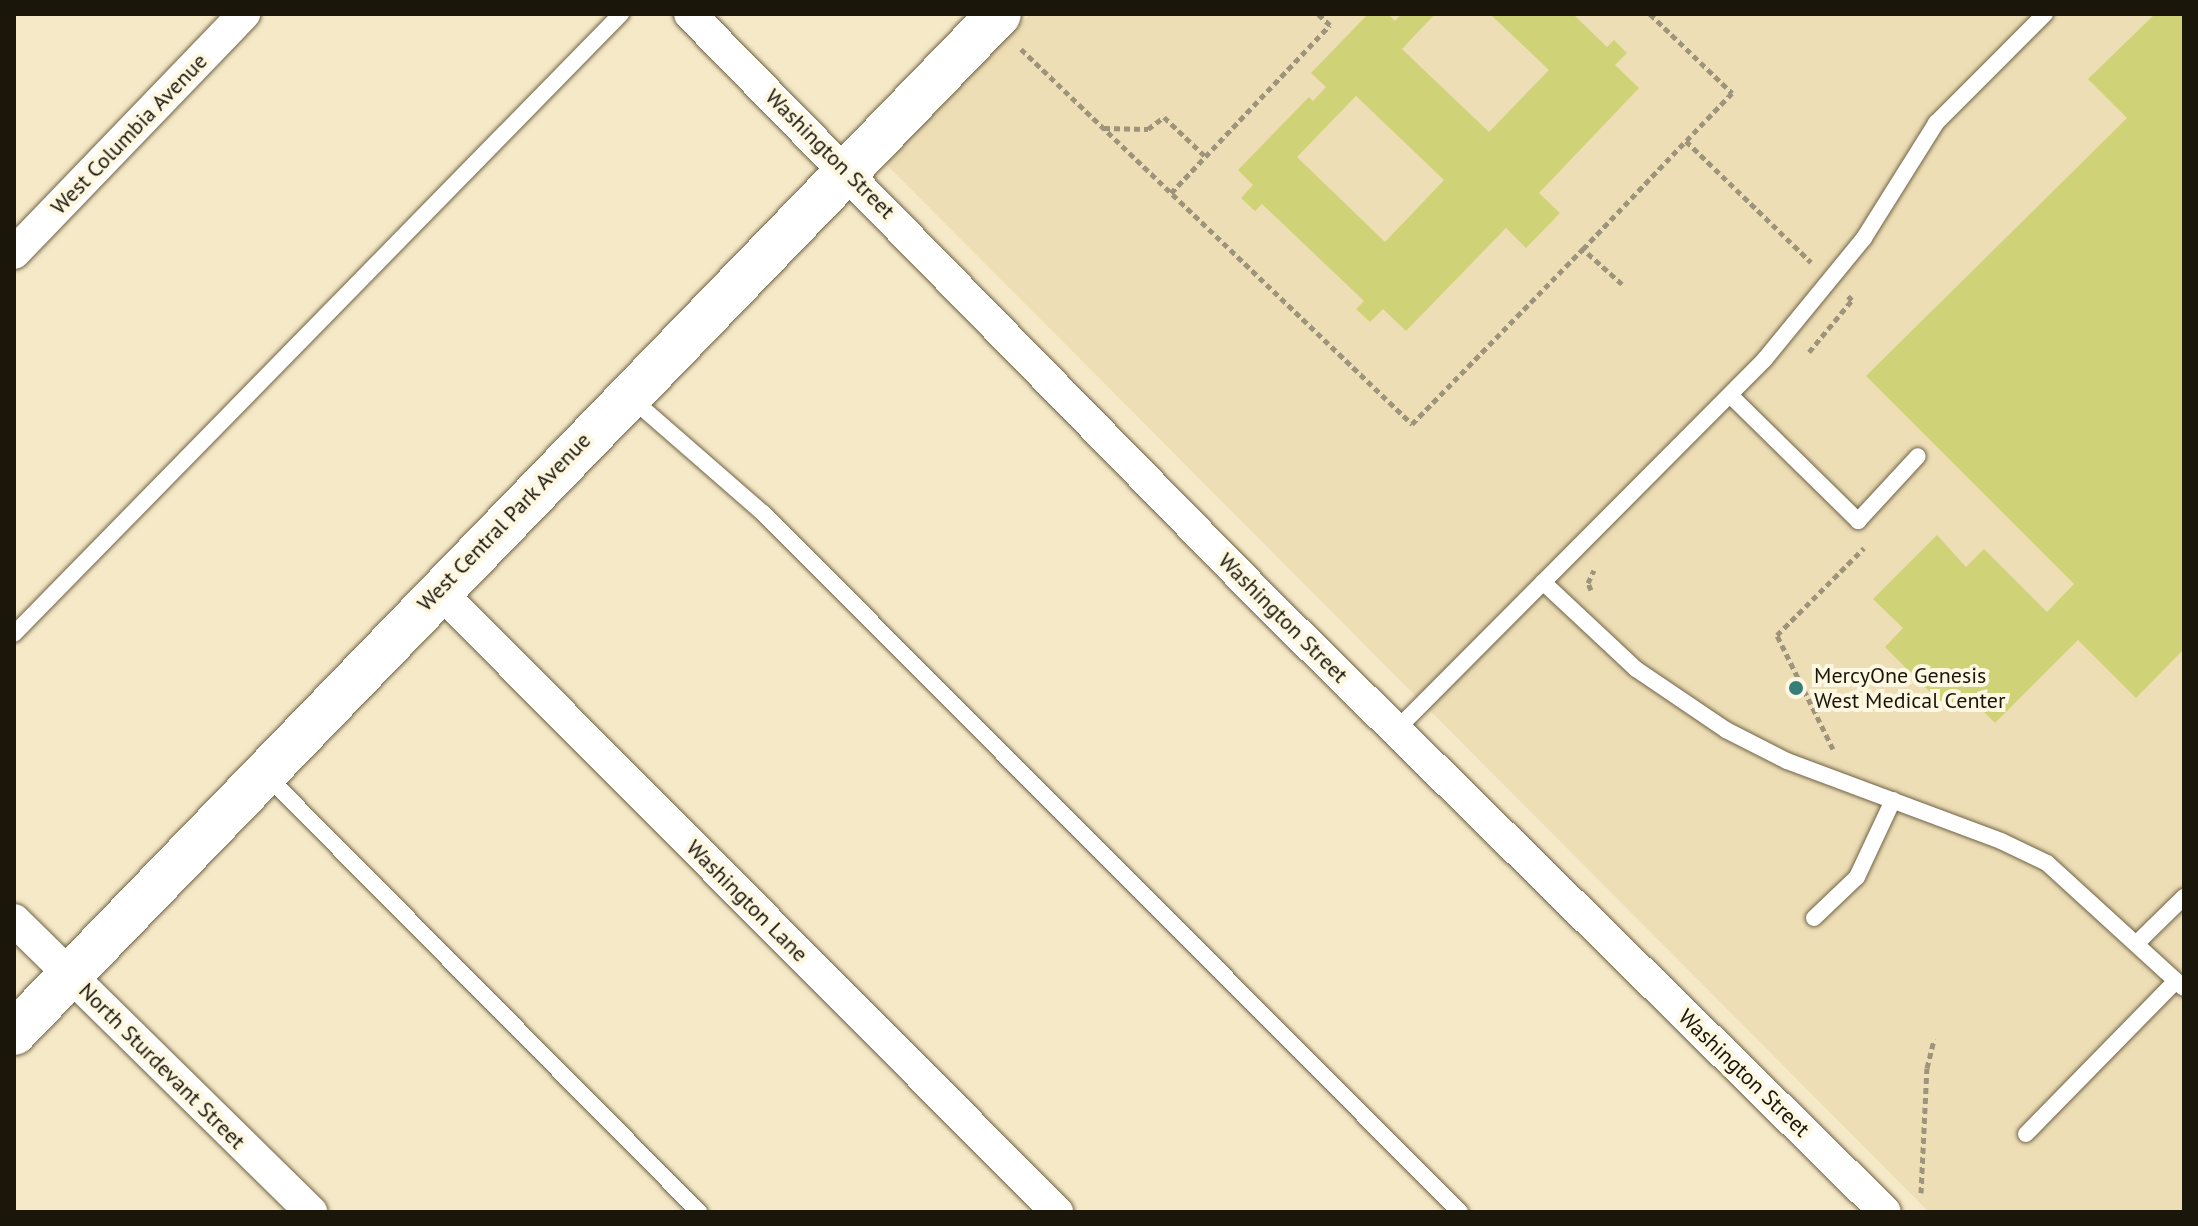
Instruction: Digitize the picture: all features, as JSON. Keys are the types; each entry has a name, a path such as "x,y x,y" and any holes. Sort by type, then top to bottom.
{"main road":[{"name":"West Central Park Avenue","path":"14,1033 627,394 847,170 1010,31"}],"street":[{"name":"West Columbia Avenue","path":"14,253 244,14"},
{"name":"Washington Street","path":"690,14 847,170 1395,731 1885,1212"},
{"name":"Washington Lane","path":"438,590 1057,1212"},
{"name":"North Sturdevant Street","path":"14,920 311,1212"}],"lane":[{"path":"14,634 621,14"},
{"path":"1395,731 1730,395 1832,282 1936,123 2045,14"},
{"path":"627,394 763,513 1460,1212"},
{"path":"1730,395 1858,521 1918,456"},
{"path":"1543,582 1606,644 1676,699 1787,761 1893,800 2047,863 2180,984 2026,1134"},
{"path":"264,773 699,1212"},
{"path":"1814,918 1857,877 1893,800"},
{"path":"2137,943 2184,897"}],"path":[{"path":"1171,193 1330,25 1318,14"},
{"path":"1010,31 1103,128 1412,424 1732,93 1650,14"},
{"path":"1103,128 1148,129 1164,117 1206,157"},
{"path":"1686,141 1852,300 1803,357"},
{"path":"1583,249 1622,284"},
{"path":"1850,785 1777,635 1874,538 1858,521"},
{"path":"1595,598 1588,583 1598,563"},
{"path":"1816,743 1848,756"},
{"path":"1921,1193 1927,1068 1934,1039"}],"shaded area":[{"name":"MercyOne Genesis West Medical Center","path":"1030,14 2184,14 2184,1212 1929,1212 886,164"}],"building":[{"path":"1368,14 1388,14 1395,21 1401,14 1435,14 1402,49 1489,132 1549,70 1490,14 1573,14 1607,47 1614,40 1627,53 1615,65 1639,88 1539,193 1560,213 1526,248 1506,228 1406,331 1383,309 1370,322 1356,309 1364,301 1262,204 1255,211 1241,198 1253,185 1238,170 1309,97 1313,101 1326,87 1311,73","holes":["1356,96 1444,180 1385,242 1297,157"]},
{"path":"2155,14 2184,14 2184,649 2136,698 2078,640 1995,723 1965,693 1949,711 1885,647 1903,628 1873,599 1937,535 1966,567 1984,549 2047,612 2074,584 1866,376 2127,118 2088,79"}],"place":[{"name":"MercyOne Genesis West Medical Center","path":"1796,688"}]}
